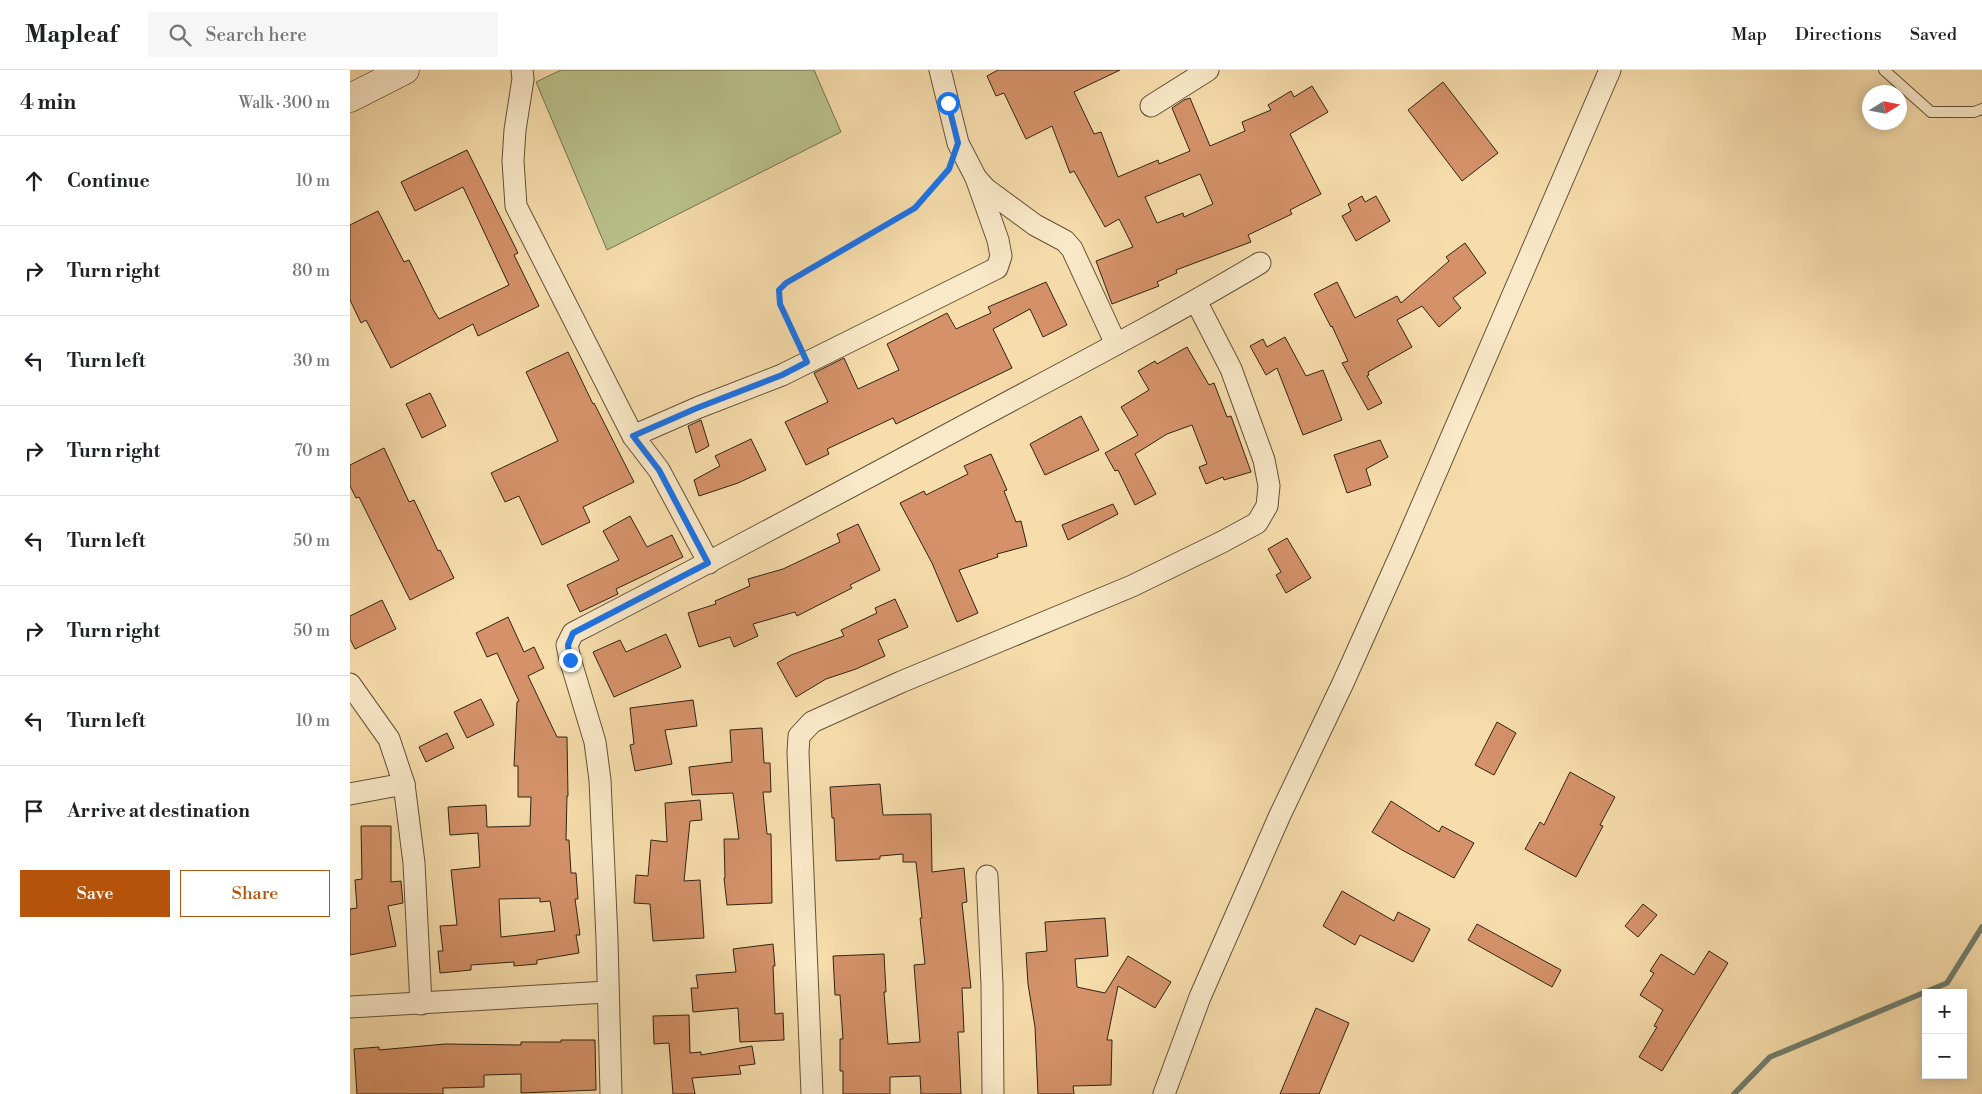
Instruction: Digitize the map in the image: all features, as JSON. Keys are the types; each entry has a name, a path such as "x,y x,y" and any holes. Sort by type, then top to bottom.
{"main road":[{"path":"350,98 405,70"}],"street":[{"path":"522,70 523,79 515,130 513,161 516,206 633,436 659,470 708,563"},
{"path":"633,436 697,408 782,375 873,328 997,268 1002,256 998,240 976,178 958,143 940,70"},
{"path":"1150,106 1208,70"},
{"path":"1164,1094 1200,997 1280,814 1344,683 1610,70"},
{"path":"976,178 986,189 1035,225 1065,241 1072,248 1116,344"},
{"path":"611,1094 600,780 595,742 570,660 568,645 573,633 708,563 1196,301 1260,263"},
{"path":"812,1094 798,752 799,736 812,722 1132,586 1257,523 1267,506 1268,486 1264,460 1231,369 1196,301"},
{"path":"350,684 389,739 404,784 414,863 421,1004"},
{"path":"350,794 404,784"},
{"path":"987,876 992,984 993,1094"},
{"path":"350,1007 607,992"}],"lane":[{"path":"1884,70 1931,112 1974,112 1982,110"}],"path":[{"path":"807,362 780,304 779,290 786,283 915,208 949,169 958,143"}],"green space":[{"path":"561,70 814,70 841,132 607,250 536,82"}],"building":[{"path":"998,70 1120,70 1074,92 1094,134 1101,132 1118,177 1158,160 1159,164 1190,151 1172,108 1184,100 1190,98 1210,146 1245,131 1242,122 1271,110 1268,105 1291,91 1294,97 1312,86 1328,112 1290,134 1321,194 1290,210 1292,214 1248,235 1251,242 1176,270 1177,273 1157,282 1159,286 1112,304 1096,261 1133,247 1119,219 1105,227 1074,171 1070,173 1052,126 1026,139 1004,93 996,96 987,76","holes":["1200,174 1213,204 1184,217 1183,213 1157,223 1145,197"]},
{"path":"1443,82 1498,153 1462,181 1408,110"},
{"path":"467,150 518,253 514,255 539,306 478,336 473,324 391,368 366,320 361,323 350,300 350,225 378,211 404,262 409,260 439,319 509,285 463,187 415,211 401,182"},
{"path":"1362,196 1365,202 1376,196 1390,221 1356,241 1342,216 1351,211 1348,204"},
{"path":"1465,243 1486,273 1453,298 1461,308 1439,327 1422,306 1397,320 1412,347 1368,372 1369,375 1367,376 1382,403 1368,410 1342,363 1348,361 1332,326 1314,294 1337,282 1355,318 1397,296 1401,303 1449,261 1446,257"},
{"path":"1046,282 1067,325 1043,337 1030,309 993,329 1012,368 896,424 893,418 827,449 829,454 806,465 785,422 828,402 814,373 844,358 858,389 899,370 887,344 947,313 956,329 991,313 988,307"},
{"path":"1285,337 1306,376 1323,370 1342,420 1303,435 1277,368 1266,375 1250,346 1263,339 1267,347"},
{"path":"1187,347 1209,385 1214,383 1227,417 1231,416 1251,472 1224,480 1223,477 1206,484 1199,467 1207,464 1192,425 1167,434 1135,454 1156,494 1135,505 1118,470 1115,471 1105,453 1138,435 1121,407 1149,390 1138,371 1155,361 1157,364"},
{"path":"568,352 634,482 583,507 590,522 542,545 519,496 505,502 491,473 558,441 526,372"},
{"path":"430,393 446,426 422,438 406,404"},
{"path":"1081,416 1099,450 1045,475 1030,444"},
{"path":"701,420 709,446 696,453 688,426"},
{"path":"751,439 766,470 738,483 699,496 694,480 720,466 715,456"},
{"path":"1380,440 1388,457 1366,469 1371,485 1347,493 1334,455"},
{"path":"384,448 409,502 414,500 438,551 440,550 454,578 410,600 359,497 356,498 350,486 350,465"},
{"path":"991,454 1007,490 1004,491 1016,522 1021,521 1027,546 997,554 998,557 959,570 978,613 957,622 932,563 900,503 924,491 926,495 968,474 964,466"},
{"path":"1113,504 1118,514 1068,540 1062,525"},
{"path":"630,516 647,547 672,535 683,557 616,589 618,594 580,612 567,585 619,560 603,531"},
{"path":"858,524 880,570 850,585 852,588 797,616 795,612 753,624 758,636 734,647 730,637 699,647 688,613 716,604 715,601 750,586 748,579 783,569 840,542 837,534"},
{"path":"1287,538 1311,578 1286,593 1276,575 1281,572 1268,549"},
{"path":"895,599 908,627 878,640 885,656 856,669 826,679 796,697 777,663 791,655 844,636 841,630 877,613 875,608"},
{"path":"382,600 396,629 355,649 350,639 350,616"},
{"path":"508,617 524,652 534,647 544,668 528,676 557,737 567,737 568,796 566,840 569,840 571,873 576,873 578,899 575,899 580,935 576,935 579,953 537,960 537,964 514,966 514,962 471,965 471,970 440,973 438,951 443,951 440,926 457,925 451,870 480,867 478,833 450,835 448,807 486,805 487,827 530,826 531,797 518,797 518,766 514,766 517,702 519,701 497,653 487,657 476,633","holes":["540,898 540,902 550,901 555,931 501,937 499,899"]},
{"path":"666,634 681,667 614,697 593,652 620,640 626,652"},
{"path":"481,699 494,725 467,738 454,712"},
{"path":"693,700 697,726 665,730 672,764 635,771 630,745 634,744 630,708"},
{"path":"1497,722 1516,733 1494,775 1475,765"},
{"path":"762,728 764,763 770,763 771,792 763,792 767,834 771,834 772,903 727,905 724,878 724,839 739,839 733,793 692,795 689,767 732,762 730,730"},
{"path":"447,733 454,748 426,762 419,747"},
{"path":"1570,772 1615,797 1600,825 1603,826 1576,877 1525,849 1540,822 1544,825"},
{"path":"880,784 883,815 931,814 932,872 964,868 967,902 962,903 971,988 962,988 964,1032 958,1032 961,1094 921,1094 920,1076 890,1077 890,1094 843,1094 843,1071 840,1071 840,1039 843,1039 840,995 835,995 833,956 884,954 886,992 884,992 888,1044 920,1042 914,965 925,964 916,862 903,862 903,854 880,856 880,859 836,861 830,787"},
{"path":"700,800 702,820 690,821 684,881 700,880 704,938 653,941 650,904 634,903 636,875 648,876 651,840 667,842 665,803"},
{"path":"1391,801 1439,832 1442,826 1474,843 1454,878 1372,832"},
{"path":"361,826 391,826 391,882 401,881 403,903 388,906 396,946 350,955 350,909 357,908 355,880 362,879"},
{"path":"1342,891 1394,921 1398,912 1430,929 1413,962 1360,935 1355,945 1323,926"},
{"path":"1643,904 1657,915 1638,937 1625,926"},
{"path":"1105,918 1108,956 1075,959 1077,987 1105,993 1128,956 1171,982 1155,1008 1118,986 1107,1040 1112,1040 1111,1085 1073,1086 1074,1094 1038,1094 1035,1027 1028,984 1026,953 1047,951 1045,922"},
{"path":"1477,924 1561,970 1552,987 1468,940"},
{"path":"773,944 775,1014 783,1013 784,1040 740,1042 738,1008 693,1012 691,988 698,988 696,975 736,972 733,949"},
{"path":"1709,951 1728,963 1662,1071 1639,1057 1657,1027 1654,1026 1663,1010 1640,995 1654,973 1650,971 1661,954 1694,975"},
{"path":"1316,1008 1349,1023 1319,1094 1280,1094"},
{"path":"689,1015 690,1053 701,1052 701,1055 752,1046 755,1064 739,1066 741,1074 692,1078 695,1094 673,1094 669,1043 654,1044 653,1016"},
{"path":"561,1040 595,1040 596,1090 521,1093 521,1074 484,1075 484,1087 443,1088 443,1094 357,1094 354,1049 379,1047 379,1050 445,1044 521,1045 521,1042 561,1042"}],"waterway":[{"path":"1734,1094 1770,1057 1947,983 1982,927"}],"route":[{"path":"570,660 568,645 573,633 708,563 659,470 633,436 697,408 782,375 807,362 780,304 779,290 786,283 915,208 949,169 958,143 948,103"}]}
